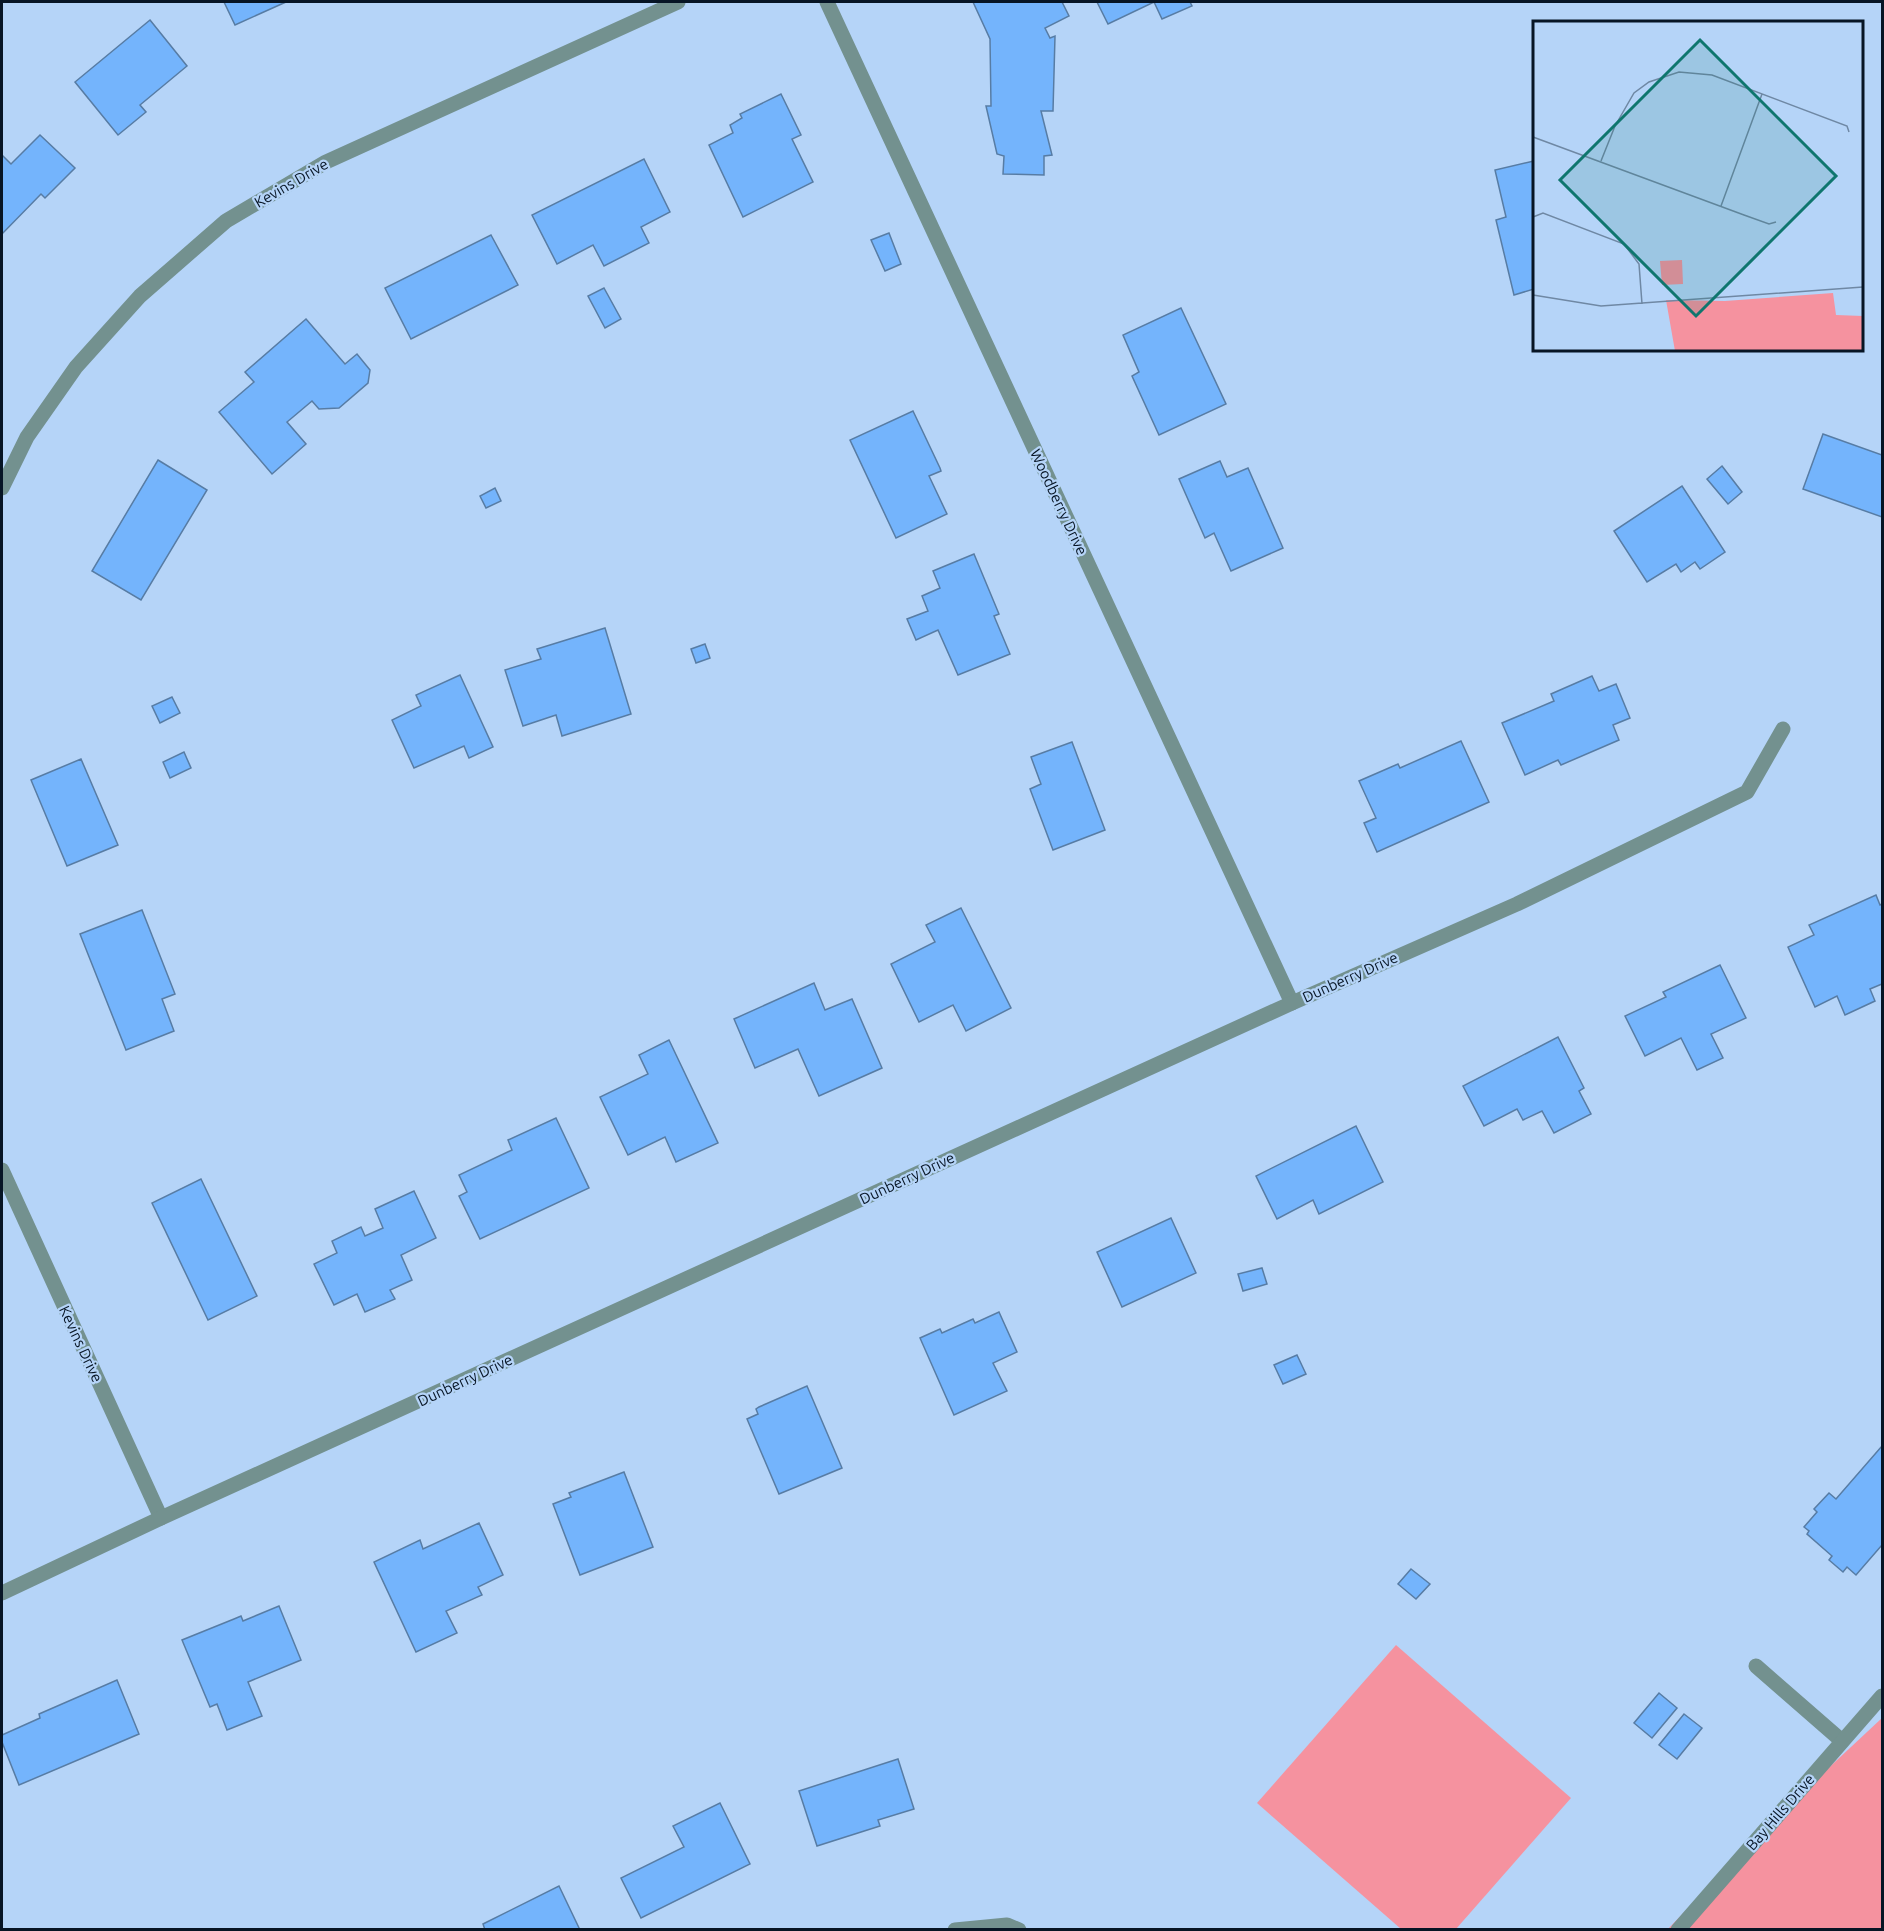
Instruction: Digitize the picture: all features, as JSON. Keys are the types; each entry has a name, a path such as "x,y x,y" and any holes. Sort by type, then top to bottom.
{"street":[{"name":"Kevins Drive","path":"2,488 27,437 76,367 140,296 226,221 326,162 678,2"},
{"name":"Woodberry Drive","path":"826,2 1292,1002"},
{"name":"Dunberry Drive","path":"2,1593 161,1518 1292,1002 1517,904 1747,792 1783,729"},
{"name":"Kevins Drive","path":"2,1170 161,1518"},
{"path":"1756,1665 1842,1741"},
{"name":"Bay Hills Drive","path":"1678,1929 1882,1696"},
{"path":"955,1929 1007,1925 1019,1929"}],"shaded area":[{"path":"1396,1645 1571,1798 1456,1929 1401,1929 1257,1803"},
{"path":"1882,1718 1882,1929 1667,1930 1774,1819"}],"building":[{"path":"224,2 286,2 235,25"},
{"path":"973,2 1062,2 1069,16 1045,28 1050,38 1055,36 1053,111 1041,111 1052,155 1044,156 1044,175 1003,174 1004,156 997,154 986,106 991,106 990,39"},
{"path":"1097,2 1154,2 1108,24"},
{"path":"1154,2 1190,2 1192,6 1162,19"},
{"path":"150,20 187,66 140,105 146,112 118,135 75,82"},
{"path":"781,94 801,135 792,139 813,182 743,217 709,145 733,133 730,125 742,118 740,114"},
{"path":"40,135 75,168 45,198 41,194 2,234 2,155 11,164"},
{"path":"644,159 670,212 641,227 649,243 604,266 593,245 557,264 532,215"},
{"path":"1533,161 1533,289 1514,295 1496,220 1506,217 1495,170"},
{"path":"889,233 901,264 885,271 871,240"},
{"path":"491,235 518,285 411,339 385,288"},
{"path":"604,288 621,319 605,328 588,296"},
{"path":"1181,308 1226,404 1159,435 1132,376 1139,372 1123,335"},
{"path":"306,319 345,364 357,354 370,370 368,383 339,408 319,409 312,401 287,422 306,444 272,474 219,412 254,382 245,372"},
{"path":"913,411 941,471 929,476 947,514 896,538 850,440"},
{"path":"1823,434 1882,455 1882,517 1803,489"},
{"path":"158,460 207,490 141,600 92,571"},
{"path":"1220,461 1227,477 1248,468 1283,548 1231,571 1214,533 1205,538 1179,479"},
{"path":"1722,466 1742,492 1728,504 1707,479"},
{"path":"1682,486 1725,552 1700,569 1695,562 1681,572 1676,564 1647,582 1614,531"},
{"path":"495,488 501,501 486,508 480,496"},
{"path":"974,554 999,614 994,616 1010,654 958,675 938,630 916,640 907,619 928,611 922,596 940,588 933,571"},
{"path":"605,628 631,714 562,736 556,715 523,726 505,670 541,659 537,649"},
{"path":"705,644 710,658 696,663 691,649"},
{"path":"460,675 493,747 469,758 464,746 414,768 392,720 421,706 416,695"},
{"path":"1592,676 1599,691 1616,684 1630,718 1613,725 1619,740 1561,765 1558,760 1525,775 1502,723 1554,701 1551,694"},
{"path":"172,697 180,713 160,723 152,706"},
{"path":"1461,741 1489,802 1377,852 1364,823 1376,818 1359,781 1398,764 1400,768"},
{"path":"1072,742 1105,830 1053,850 1030,789 1041,784 1031,757"},
{"path":"184,752 191,768 170,778 163,762"},
{"path":"81,759 118,845 67,866 31,780"},
{"path":"1876,895 1880,905 1882,904 1882,984 1870,989 1875,1001 1845,1015 1837,996 1815,1007 1788,947 1814,935 1809,925"},
{"path":"961,908 1011,1008 966,1031 953,1005 919,1022 891,964 935,942 926,925"},
{"path":"142,910 175,994 162,999 174,1031 126,1050 80,934"},
{"path":"1720,965 1746,1018 1711,1034 1723,1058 1697,1070 1681,1038 1645,1056 1625,1016 1666,997 1663,992"},
{"path":"814,983 825,1010 852,999 882,1068 819,1096 798,1049 755,1068 734,1019"},
{"path":"1558,1037 1584,1088 1579,1091 1591,1114 1554,1133 1542,1111 1523,1120 1517,1109 1484,1126 1463,1086"},
{"path":"669,1040 718,1143 676,1162 665,1137 628,1155 600,1097 648,1074 639,1055"},
{"path":"556,1118 589,1188 480,1239 459,1196 467,1192 459,1175 512,1150 508,1140"},
{"path":"1356,1126 1383,1182 1319,1214 1313,1200 1277,1219 1256,1176"},
{"path":"201,1179 257,1296 208,1320 152,1203"},
{"path":"414,1191 436,1238 401,1255 412,1280 390,1290 395,1299 365,1312 357,1294 334,1305 314,1264 337,1253 332,1241 361,1227 365,1236 383,1228 375,1209"},
{"path":"1171,1218 1196,1273 1122,1307 1097,1252"},
{"path":"1262,1268 1267,1284 1243,1291 1238,1274"},
{"path":"999,1312 1017,1352 993,1363 1007,1391 954,1415 920,1338 940,1329 942,1333 973,1319 975,1323"},
{"path":"1297,1355 1306,1374 1283,1384 1274,1365"},
{"path":"807,1386 842,1468 779,1494 747,1419 758,1414 756,1409 759,1407"},
{"path":"1882,1446 1882,1545 1856,1575 1847,1567 1843,1572 1829,1560 1832,1556 1807,1534 1809,1531 1804,1527 1817,1512 1814,1509 1829,1493 1836,1499"},
{"path":"624,1472 653,1547 580,1575 553,1504 571,1497 569,1493"},
{"path":"479,1523 503,1575 478,1587 482,1595 446,1611 457,1633 416,1652 374,1562 420,1540 423,1549"},
{"path":"1411,1569 1430,1584 1416,1599 1398,1584"},
{"path":"279,1606 301,1660 248,1682 262,1716 227,1730 217,1704 210,1707 182,1640 241,1616 243,1621"},
{"path":"117,1680 139,1734 19,1785 2,1742 2,1735 40,1718 39,1714"},
{"path":"1659,1693 1677,1708 1652,1738 1634,1723"},
{"path":"1684,1714 1702,1728 1677,1759 1659,1745"},
{"path":"898,1759 914,1809 878,1820 880,1826 817,1846 799,1791"},
{"path":"720,1803 750,1864 641,1918 621,1878 684,1847 673,1826"},
{"path":"559,1886 580,1930 485,1930 483,1924"}]}
